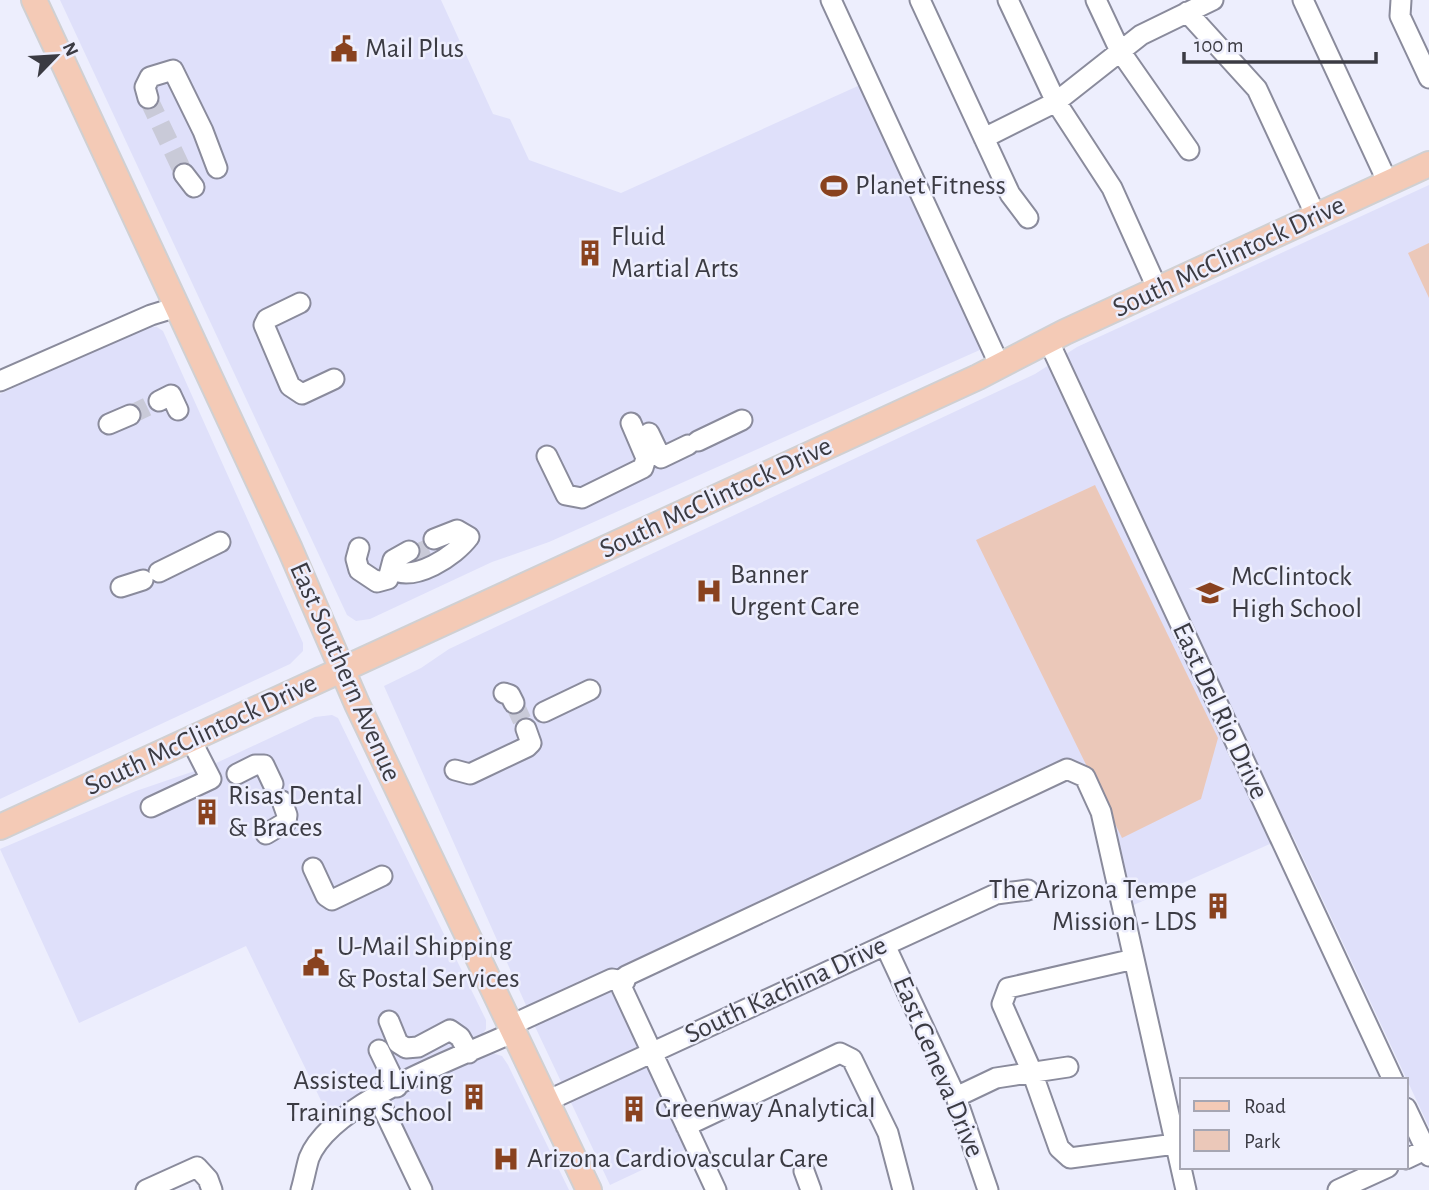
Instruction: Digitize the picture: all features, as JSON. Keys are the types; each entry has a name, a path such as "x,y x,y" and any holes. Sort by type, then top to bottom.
{"main road":[{"name":"East Southern Avenue","path":"34,0 343,670 589,1190"},
{"name":"South McClintock Drive","path":"0,827 1000,366 1429,164"}],"street":[{"path":"831,0 1000,366"},
{"path":"920,0 1014,201 1028,218"},
{"path":"1008,0 1056,102 1112,188 1158,290"},
{"path":"1096,0 1120,51 1189,150"},
{"path":"984,138 1056,102 1141,36 1213,0"},
{"path":"1303,0 1388,183"},
{"path":"1401,0 1400,16 1429,78"},
{"path":"1187,12 1257,89 1316,216"},
{"path":"148,98 147,82 169,71"},
{"path":"169,71 203,131 218,171 209,164 169,71"},
{"path":"300,303 267,319 264,325 290,386 302,394 334,379"},
{"path":"0,382 151,315 177,307"},
{"name":"East Del Rio Drive","path":"1049,342 1392,1078"},
{"path":"159,401 171,395 177,410"},
{"path":"109,424 130,415"},
{"path":"542,458 566,495 582,499 643,468 646,458 637,421 661,458 742,420"},
{"path":"359,548 357,564 367,578 383,582 395,558 427,551 457,530 469,537 454,553 414,573 401,574 391,569"},
{"path":"121,587 151,576 220,542"},
{"path":"544,712 590,690"},
{"path":"454,770 470,774 530,746 526,729"},
{"path":"151,807 211,779 191,740"},
{"path":"237,774 255,765 264,765 278,793 288,815 286,822 266,834"},
{"path":"716,1190 622,988 626,976 1068,769 1085,777 1101,812 1180,1165"},
{"path":"313,868 326,896 331,900 382,876"},
{"name":"South Kachina Drive","path":"547,1101 996,894 1028,890"},
{"name":"East Geneva Drive","path":"885,945 956,1097 988,1190"},
{"path":"1134,959 1008,988 1002,1004 1032,1072 1059,1148 1070,1158 1175,1144"},
{"path":"301,1190 310,1157 334,1126 358,1105 469,1053 512,1028 612,979 625,981"},
{"path":"389,1021 398,1043 406,1048 418,1047 450,1030 460,1037 469,1053"},
{"path":"379,1050 397,1087"},
{"path":"686,1126 840,1053 852,1059 888,1133 902,1190"},
{"path":"956,1097 996,1078 1068,1067"},
{"path":"377,1096 422,1190"},
{"path":"1408,1112 1428,1151 1408,1158"},
{"path":"146,1190 197,1167 208,1179 212,1190"},
{"path":"1181,1169 1186,1190"},
{"path":"1348,1188 1384,1169"}],"shaded area":[{"path":"60,0 441,0 493,114 510,119 529,160 621,193 869,81 991,345 549,542 492,562 370,619 356,621 347,615"},
{"path":"1429,185 1429,1127 1292,834 1127,908 1105,811 1061,765 529,1012 384,686 421,668 449,649 1035,374 1077,347"},
{"path":"148,326 163,331 303,643 303,651 290,664 0,799 0,394"},
{"path":"332,715 338,718 486,1020 486,1029 482,1035 368,1088 329,1117 246,946 79,1023 0,849 136,791 212,765 315,717"},
{"path":"612,979 695,1145 610,1185 530,1016"},
{"path":"489,1052 502,1056 508,1065 569,1190 428,1190 386,1101"}],"green space":[{"path":"1429,243 1429,298 1408,253"},
{"path":"1095,485 1218,738 1201,799 1122,838 976,540"}],"tunnel":[{"path":"148,98 184,174"},
{"path":"130,415 159,401"},
{"path":"411,556 437,545"},
{"path":"514,703 526,729"}],"place":[{"name":"Mail Plus","path":"344,49"},
{"name":"Planet Fitness","path":"834,186"},
{"name":"Fluid Martial Arts","path":"590,253"},
{"name":"Banner Urgent Care","path":"709,591"},
{"name":"McClintock High School","path":"1210,593"},
{"name":"Risas Dental & Braces","path":"207,812"},
{"name":"The Arizona Tempe Mission - LDS","path":"1218,906"},
{"name":"U-Mail Shipping & Postal Services","path":"316,963"},
{"name":"Assisted Living Training School","path":"474,1097"},
{"name":"Greenway Analytical","path":"634,1109"},
{"name":"Arizona Cardiovascular Care","path":"506,1159"}]}
